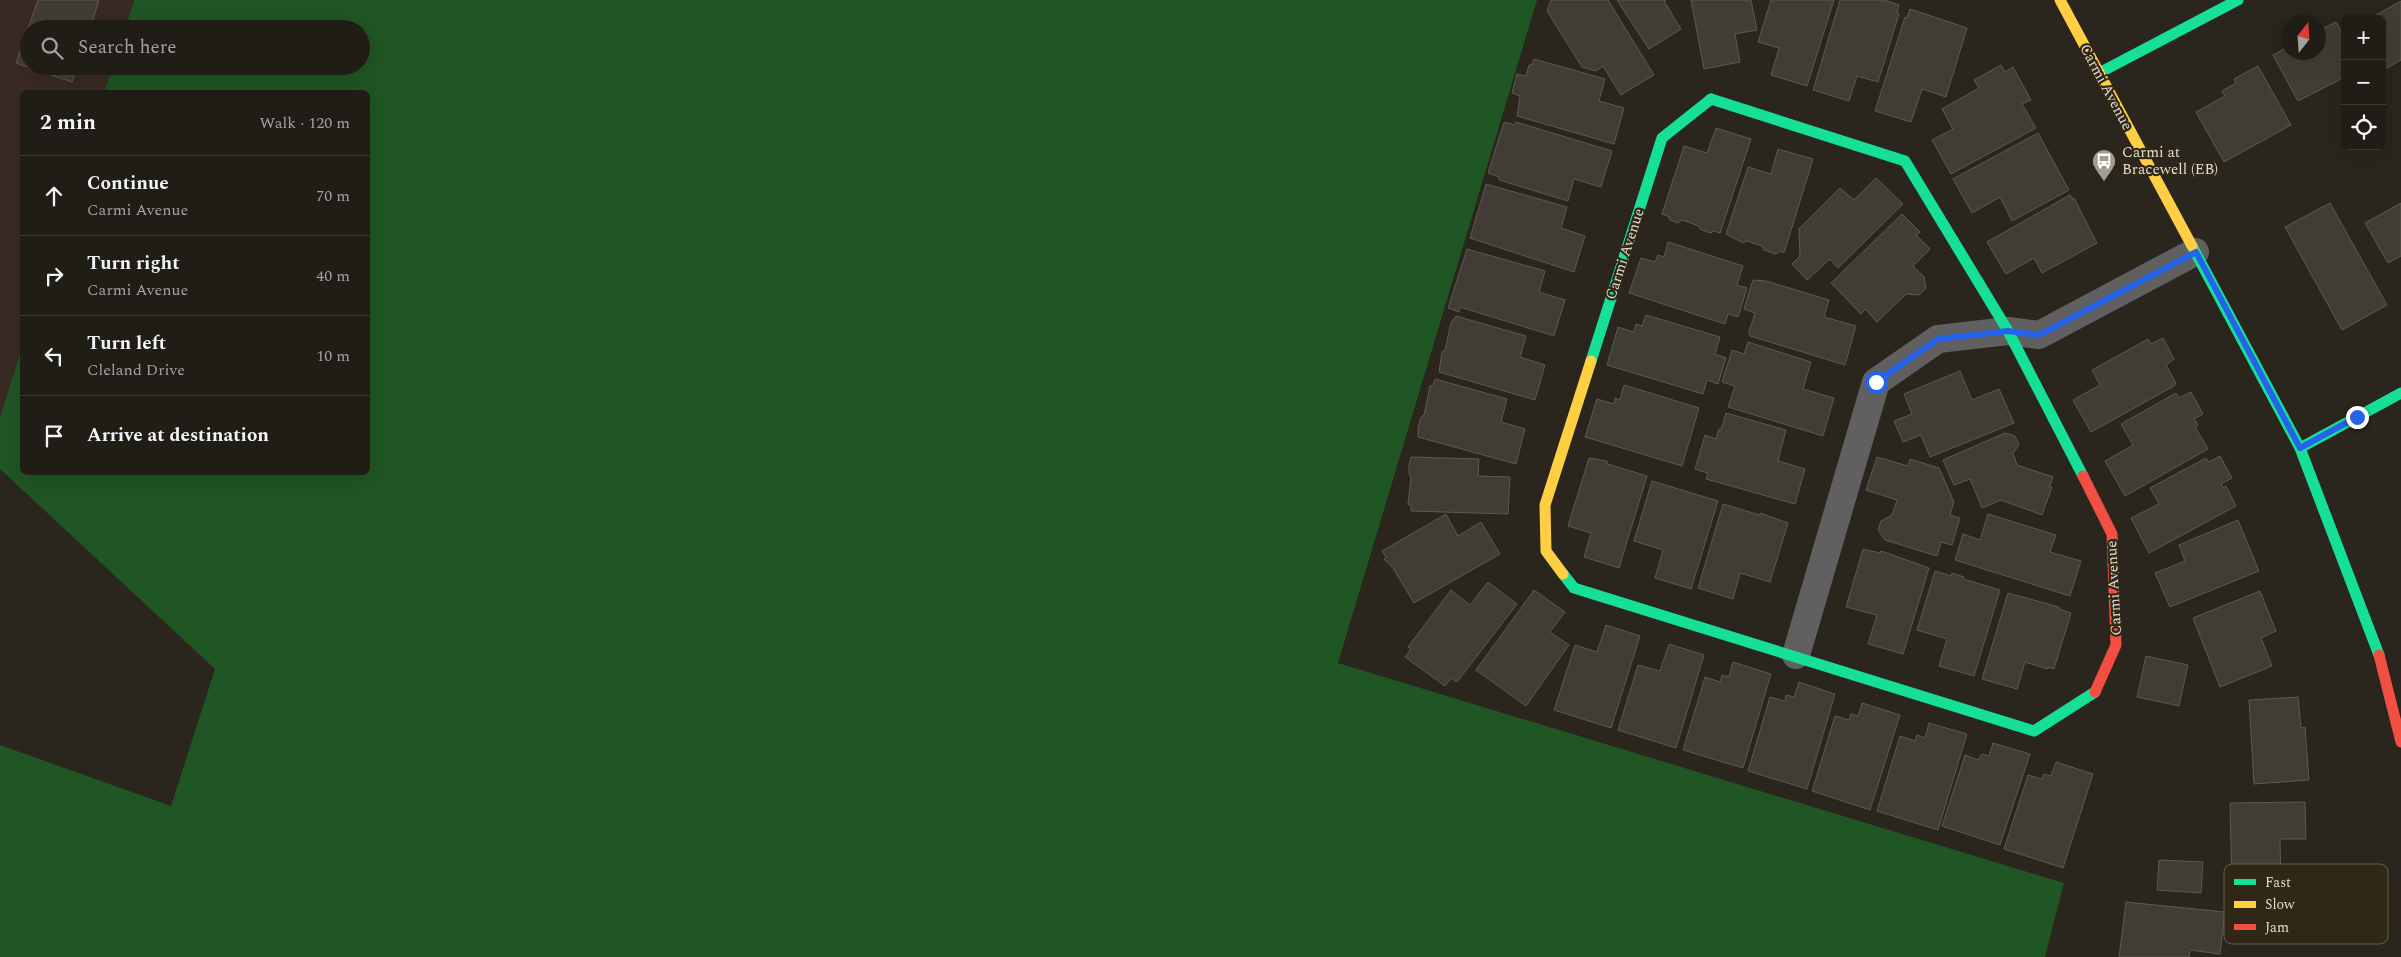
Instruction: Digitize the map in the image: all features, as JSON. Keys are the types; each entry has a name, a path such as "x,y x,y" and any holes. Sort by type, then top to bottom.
{"street":[{"name":"Carmi Avenue","path":"2060,0 2300,448 2374,639 2401,742"},
{"path":"2099,73 2238,0"},
{"name":"Carmi Avenue","path":"1711,98 1905,161 2008,331 2112,534 2116,645 2094,695 2034,731 1796,655 1574,588 1546,551 1545,505 1662,138 1711,98"},
{"path":"1796,655 1876,382 1938,339 2008,331 2039,335 2196,252"},
{"path":"2300,448 2401,393"}],"shaded area":[{"path":"0,0 134,0 128,20 20,20 20,75 110,75 105,90 20,90 20,353 0,417"}],"green space":[{"path":"134,0 1537,0 1338,663 2064,883 2045,957 0,957 0,745 171,806 215,669 0,469 0,417 20,353 20,475 370,475 370,90 105,90 110,75 370,75 370,20 128,20"}],"building":[{"path":"38,0 99,0 93,20 31,20"},
{"path":"1551,0 1608,0 1654,75 1621,95 1603,66 1596,71 1582,67 1547,11"},
{"path":"1617,0 1666,0 1664,1 1681,29 1649,49"},
{"path":"1691,0 1751,0 1757,30 1735,34 1740,62 1704,69"},
{"path":"1771,0 1834,0 1807,86 1771,75 1779,48 1758,42"},
{"path":"1840,0 1884,0 1899,5 1897,13 1899,14 1878,82 1857,76 1849,101 1813,90"},
{"path":"2401,1 2401,60 2386,69 2386,15 2376,15"},
{"path":"1910,9 1967,28 1946,97 1922,89 1911,122 1875,111 1905,17 1907,18"},
{"path":"2336,22 2341,31 2341,79 2298,101 2273,55 2281,51 2281,60 2326,60 2326,27"},
{"path":"20,52 20,64 16,63"},
{"path":"1534,59 1605,79 1599,101 1624,108 1614,144 1517,116 1520,96 1512,93 1517,74 1526,76 1529,65 1532,65"},
{"path":"2001,65 2005,72 2013,67 2031,100 2022,104 2036,128 1951,174 1932,140 1953,129 1942,109 1979,88 1974,80"},
{"path":"2258,66 2291,125 2224,162 2196,112 2225,96 2222,91 2236,83 2234,79"},
{"path":"51,75 74,75 72,82"},
{"path":"1504,122 1515,125 1516,122 1612,151 1601,187 1574,179 1568,201 1499,180 1499,177 1488,173"},
{"path":"1716,128 1751,139 1720,233 1714,231 1710,233 1700,229 1699,226 1682,220 1678,223 1670,220 1668,216 1662,214 1684,146 1707,153"},
{"path":"2038,133 2069,190 2012,221 2000,197 1972,213 1953,179"},
{"path":"1778,149 1813,159 1784,253 1780,251 1776,254 1764,250 1762,246 1747,241 1743,243 1726,234 1748,167 1771,174"},
{"path":"1876,178 1903,204 1838,268 1830,259 1807,280 1792,264 1800,256 1799,229 1840,188 1854,200"},
{"path":"1486,184 1567,207 1561,228 1585,236 1574,272 1470,238"},
{"path":"2070,195 2072,199 2074,198 2097,243 2042,273 2034,258 2006,274 1987,242"},
{"path":"2330,203 2387,305 2342,330 2285,227"},
{"path":"2401,203 2401,256 2388,263 2365,223"},
{"path":"1902,214 1920,232 1916,235 1930,249 1913,266 1924,277 1926,288 1919,295 1906,294 1877,322 1865,309 1861,314 1831,283"},
{"path":"1668,242 1743,266 1737,285 1747,288 1738,317 1728,314 1725,324 1629,293 1641,258 1655,262 1658,255 1664,257"},
{"path":"1467,249 1545,271 1539,292 1565,300 1554,336 1460,307 1459,312 1448,308"},
{"path":"1753,280 1766,281 1829,300 1824,317 1856,326 1845,365 1750,336 1749,332 1755,313 1744,309"},
{"path":"1646,315 1720,337 1715,354 1726,358 1718,384 1707,380 1703,394 1607,365 1618,327 1634,332 1636,324 1642,326"},
{"path":"1456,316 1526,336 1520,357 1545,365 1535,400 1439,372 1442,352 1445,350 1451,323"},
{"path":"2163,338 2174,359 2166,365 2176,383 2174,386 2091,432 2073,400 2100,385 2092,370 2148,339 2151,344"},
{"path":"1748,342 1811,362 1803,389 1834,398 1823,436 1728,407 1735,386 1722,382 1732,350 1744,354"},
{"path":"1960,371 1972,400 1999,389 2014,423 1930,457 1921,435 1903,442 1894,421 1912,414 1904,394"},
{"path":"1435,379 1507,399 1501,422 1525,429 1516,464 1418,437 1418,427 1421,417 1424,415 1430,386 1433,385"},
{"path":"1624,385 1699,408 1682,466 1585,437 1597,399 1614,404 1615,398 1620,400"},
{"path":"2191,392 2203,414 2194,419 2198,425 2195,427 2208,449 2125,496 2105,461 2133,445 2121,424 2176,393 2179,398"},
{"path":"1726,413 1786,430 1778,461 1805,469 1795,504 1706,479 1708,473 1695,469 1705,435 1716,439"},
{"path":"2005,433 2015,436 2019,445 2013,453 2017,465 2053,477 2049,487 2052,487 2042,515 2001,500 1982,508 1970,479 1954,485 1943,460"},
{"path":"2220,456 2232,478 2221,484 2223,488 2226,486 2236,506 2149,553 2131,518 2159,504 2150,488 2206,458 2209,462"},
{"path":"1411,457 1479,459 1478,476 1510,477 1508,514 1411,511 1411,506 1408,504"},
{"path":"1877,457 1908,466 1910,459 1939,468 1954,502 1950,515 1960,518 1952,545 1941,542 1937,556 1885,540 1878,530 1881,521 1892,515 1897,500 1866,490"},
{"path":"1589,458 1607,461 1608,464 1647,476 1619,568 1584,557 1591,533 1568,526"},
{"path":"1652,481 1718,501 1691,589 1655,578 1663,550 1634,541"},
{"path":"1723,504 1760,515 1760,513 1788,523 1770,582 1740,573 1733,599 1698,588"},
{"path":"1446,514 1458,536 1481,522 1500,554 1414,603 1393,568 1384,559 1386,557 1382,551"},
{"path":"1988,514 2056,535 2050,552 2081,561 2070,596 1955,560 1963,534 1980,540"},
{"path":"2238,520 2259,571 2170,607 2155,573 2185,561 2179,545"},
{"path":"1863,549 1880,553 1881,551 1929,568 1903,654 1868,644 1877,615 1846,607"},
{"path":"1935,571 1951,576 1952,573 1964,577 1963,579 2000,590 1974,676 1939,666 1947,639 1917,630"},
{"path":"1488,582 1517,604 1457,682 1451,678 1445,686 1405,657 1411,649 1408,647 1451,590 1470,605"},
{"path":"1534,590 1565,612 1550,632 1569,645 1526,706 1476,670"},
{"path":"2260,591 2276,631 2261,638 2272,666 2220,687 2193,618"},
{"path":"2008,593 2059,607 2059,609 2071,613 2054,669 2025,662 2017,689 1982,679"},
{"path":"1606,625 1640,636 1611,728 1554,710 1575,645 1597,652"},
{"path":"1669,644 1704,655 1676,748 1618,730 1638,665 1660,671"},
{"path":"2146,656 2188,665 2179,706 2137,697"},
{"path":"1733,662 1771,674 1743,768 1683,750 1705,677 1720,682 1722,675 1729,677"},
{"path":"1799,682 1835,694 1807,789 1748,771 1770,697 1785,701 1786,695 1794,697"},
{"path":"2298,697 2301,728 2305,727 2309,780 2254,784 2249,700"},
{"path":"1862,703 1900,715 1870,810 1812,791 1835,716 1849,720 1851,714 1858,716"},
{"path":"1929,723 1967,734 1938,830 1877,811 1900,736 1915,741 1917,735 1925,738"},
{"path":"1993,743 2030,754 2000,845 1942,826 1965,755 1978,760 1982,754 1989,756"},
{"path":"2056,762 2093,774 2063,868 2004,849 2028,775 2042,779 2044,774 2051,776"},
{"path":"2305,802 2306,839 2280,839 2281,864 2232,864 2230,803"},
{"path":"2159,860 2203,862 2201,893 2157,890"},
{"path":"2126,902 2224,912 2220,954 2190,950 2189,957 2119,957"}],"traffic: fast":[{"path":"2099,73 2238,0"},
{"path":"1711,99 1905,161 2008,331 2083,476"},
{"path":"1591,361 1662,138 1711,99"},
{"path":"2192,246 2300,448 2379,655"},
{"path":"2300,448 2401,393"},
{"path":"1563,574 1574,588 2034,731 2095,692"}],"traffic: slow":[{"path":"2060,0 2192,246"},
{"path":"1563,574 1546,551 1545,505 1591,361"}],"traffic: jam":[{"path":"2083,476 2112,534 2116,645 2095,692"},
{"path":"2379,655 2401,742"}],"place":[{"name":"Carmi at Bracewell (EB)","path":"2104,182"}],"route":[{"path":"1876,382 1938,339 2008,331 2039,335 2196,252 2300,448 2357,417"}]}
